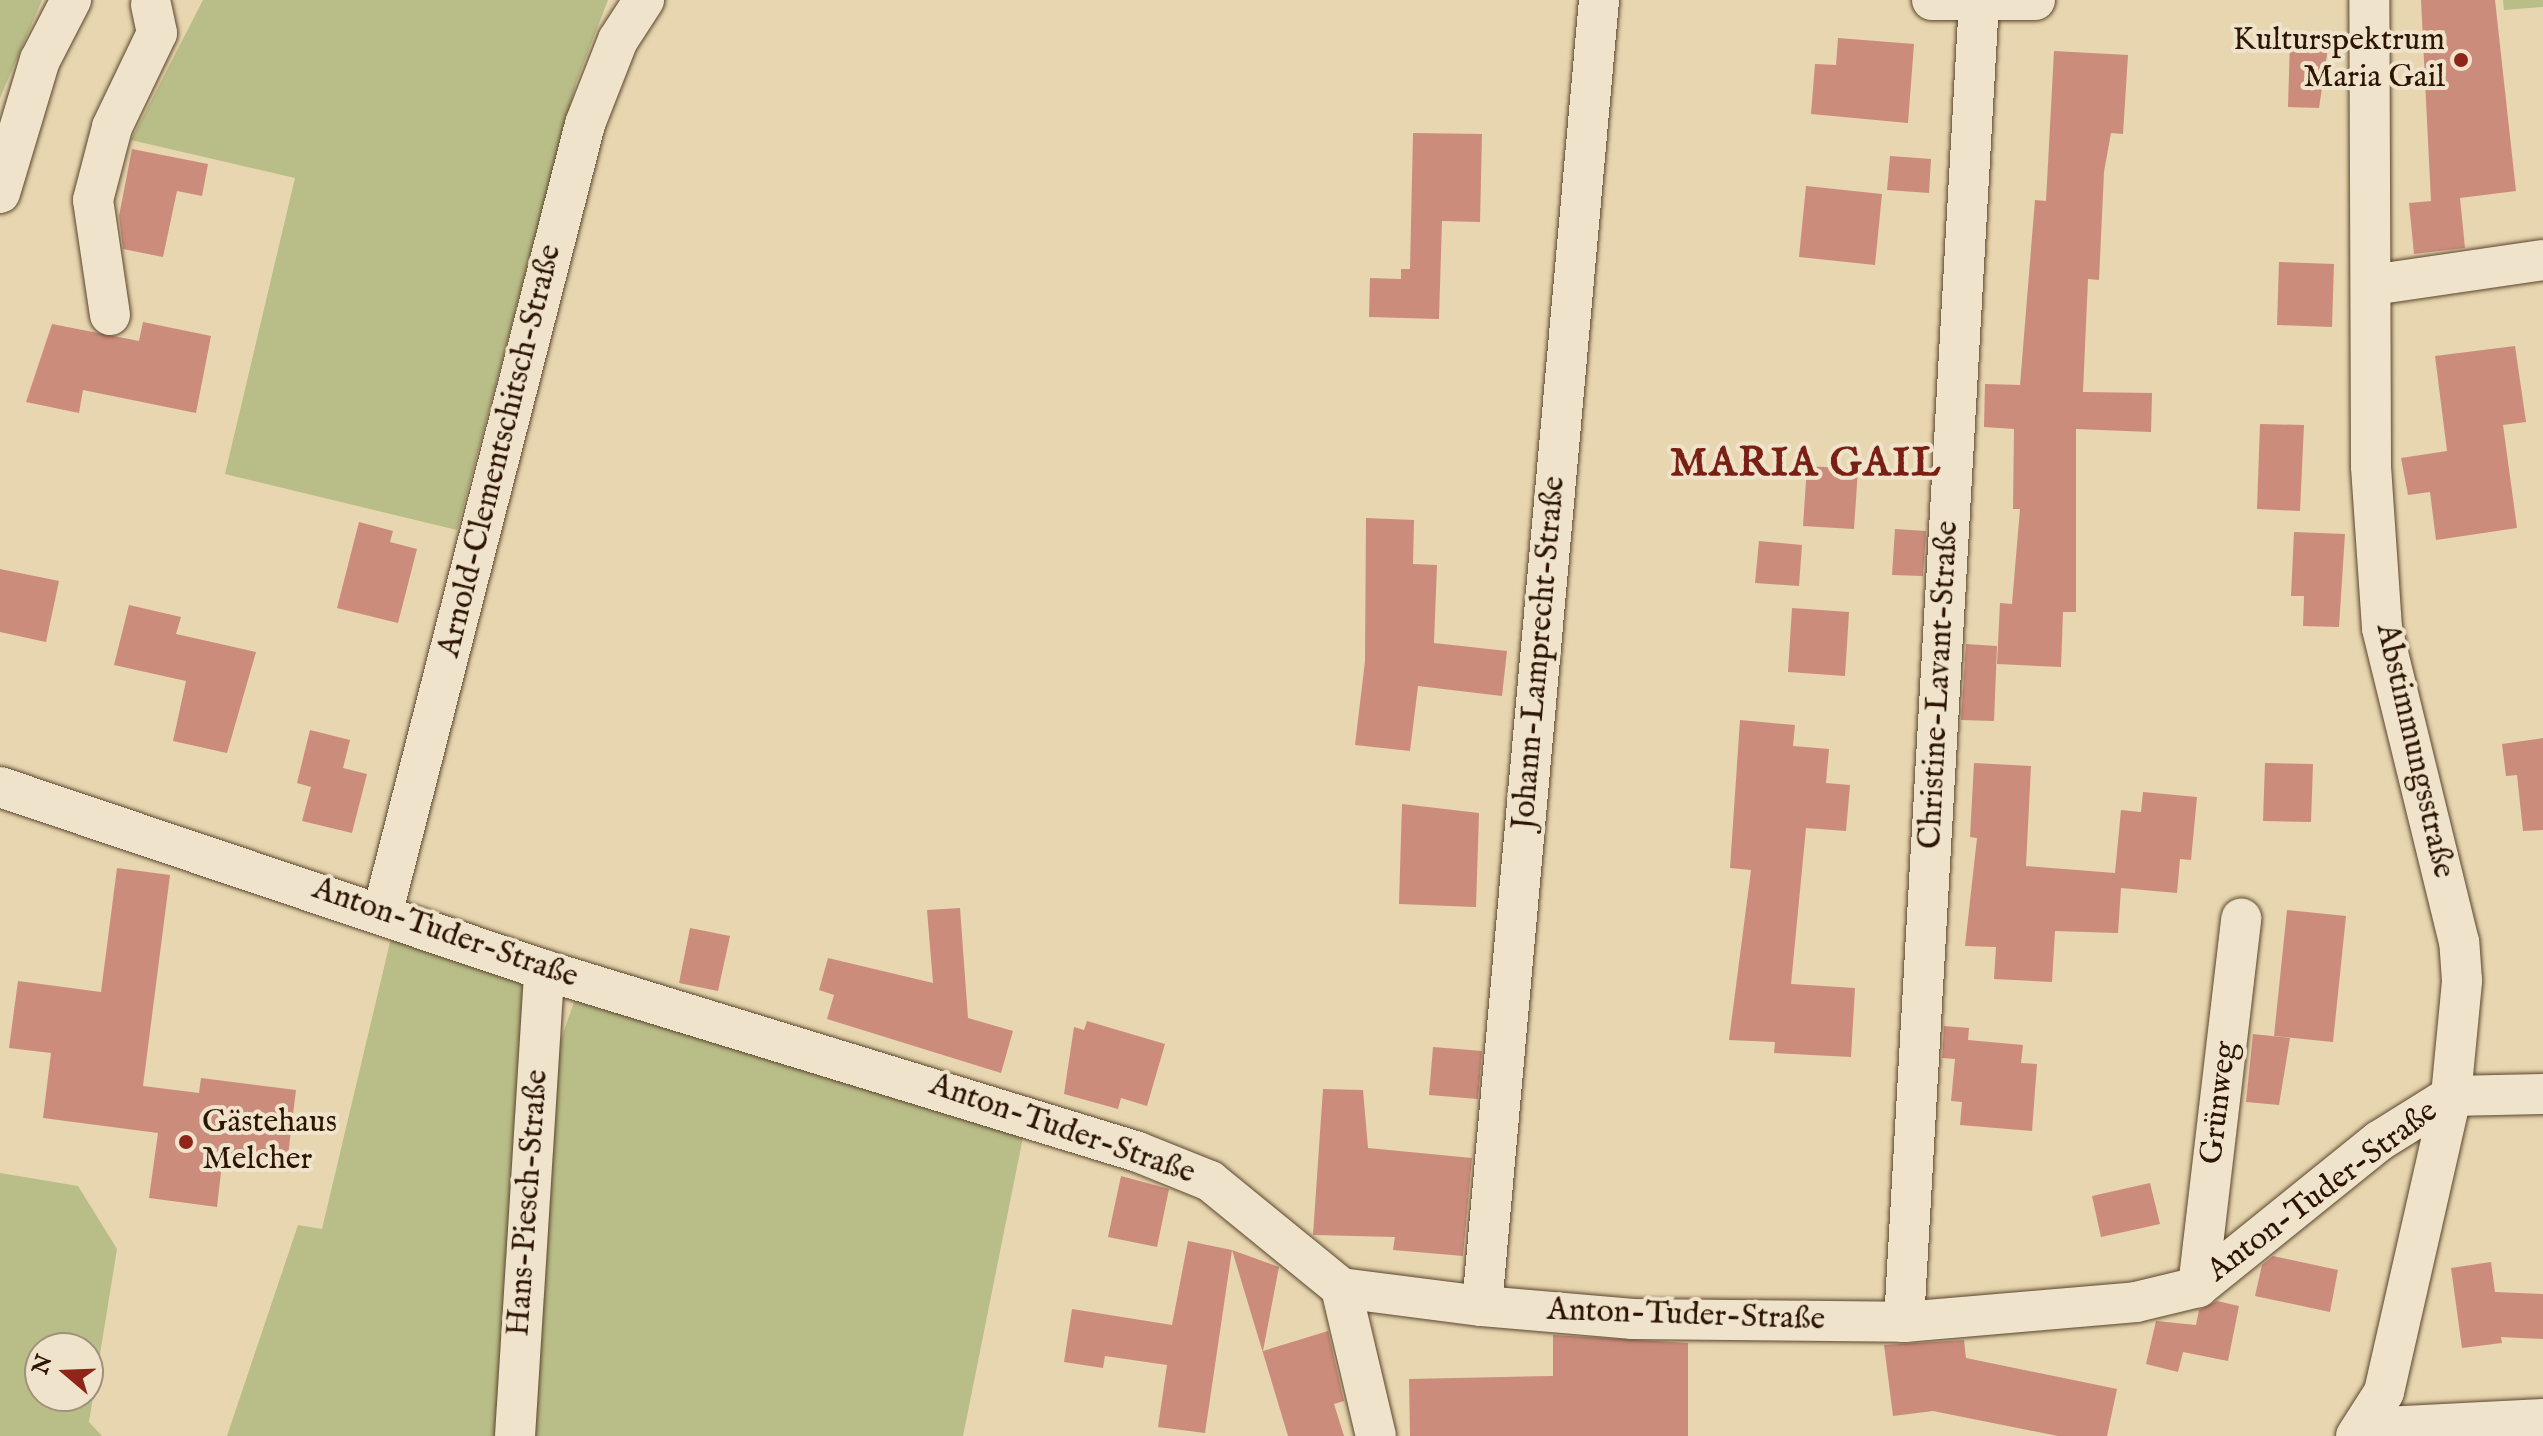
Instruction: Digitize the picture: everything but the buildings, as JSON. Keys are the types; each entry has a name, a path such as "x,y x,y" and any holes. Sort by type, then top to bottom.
{"street":[{"path":"0,193 40,60 71,0"},
{"name":"Arnold-Clementschitsch-Straße","path":"383,911 585,124 618,40 644,0"},
{"name":"Johann-Lamprecht-Straße","path":"1482,1306 1599,0"},
{"path":"1932,0 2035,0"},
{"name":"Abstimmungsstraße","path":"2360,1432 2384,1392 2451,1096 2459,942 2382,628 2371,466 2369,0"},
{"name":"Christine-Lavant-Straße","path":"1904,1322 1979,1"},
{"path":"110,315 93,200 112,127 157,33 149,2"},
{"path":"2372,285 2543,260"},
{"name":"Anton-Tuder-Straße","path":"0,787 383,911 544,970 934,1086 1181,1169 1210,1181 1341,1288 1482,1306 1633,1319 1904,1322 2057,1313 2198,1287 2379,1141 2451,1096 2543,1094"},
{"name":"Grünweg","path":"2198,1287 2241,919"},
{"name":"Hans-Piesch-Straße","path":"515,1436 544,970"},
{"path":"1341,1288 1376,1436"},
{"path":"2360,1432 2543,1419"}],"green space":[{"path":"0,0 42,0 0,98"},
{"path":"203,0 608,0 576,83 457,530 225,474 295,178 131,140"},
{"path":"2503,0 2543,0 2543,7 2504,10"},
{"path":"391,938 532,981 504,1436 227,1436 298,1225 322,1229"},
{"path":"575,999 1023,1137 963,1436 532,1436 559,1045"},
{"path":"0,1173 78,1186 117,1249 104,1332 24,1332 24,1412 91,1412 89,1422 102,1436 0,1436"}],"place":[{"name":"Kulturspektrum Maria Gail","path":"2461,60"},
{"name":"Gästehaus Melcher","path":"186,1142"}],"district":[{"name":"MARIA GAIL","path":"1806,465"}]}
